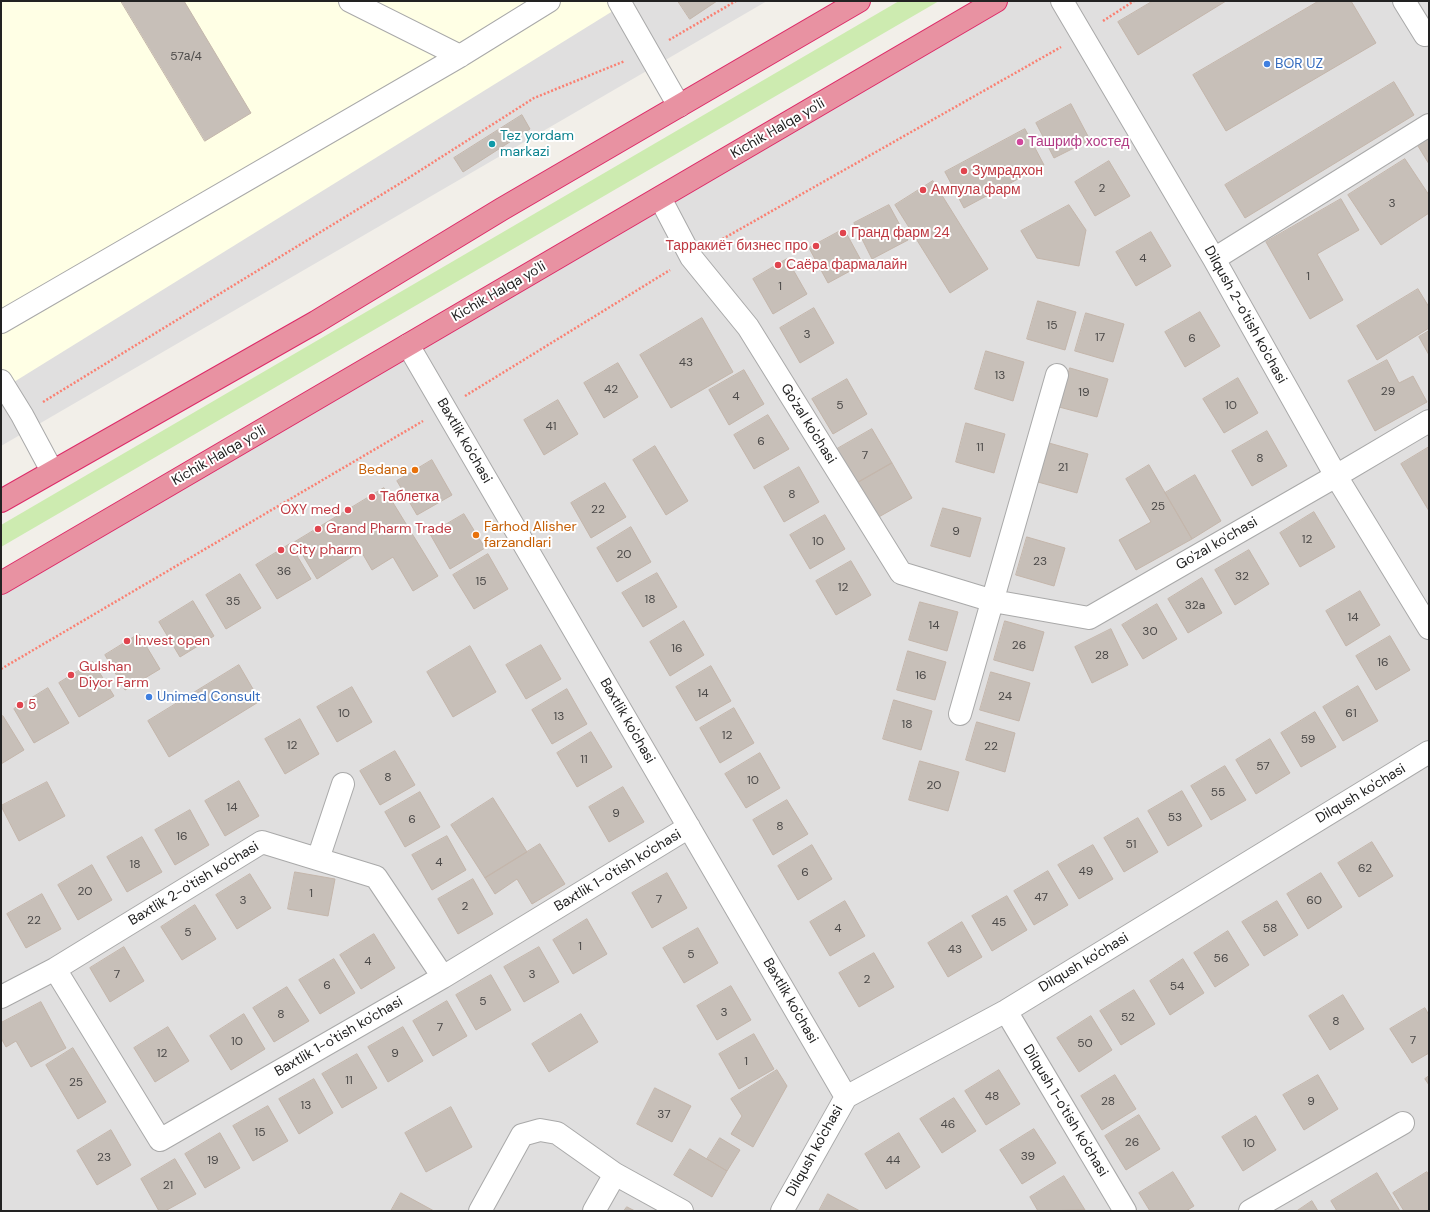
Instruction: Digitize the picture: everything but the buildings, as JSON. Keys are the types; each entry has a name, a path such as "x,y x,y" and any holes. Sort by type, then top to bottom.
{"highway":[{"path":"1,501 316,322 502,209 859,1"},
{"name":"Kichik Halqa yo'li","path":"1,583 996,1"}],"street":[{"path":"350,1 460,56"},
{"path":"1,322 460,56 549,1"},
{"path":"619,1 679,106"},
{"name":"Dilqush 2-o'tish ko'chasi","path":"1062,1 1214,259 1336,476 1429,628"},
{"path":"1404,1 1425,35"},
{"path":"1214,259 1429,125"},
{"name":"Go'zal ko'chasi","path":"660,198 691,257 748,327 901,573 993,601 1089,618 1429,421"},
{"name":"Baxtlik ko'chasi","path":"408,345 846,1097"},
{"path":"960,714 1057,375"},
{"path":"1,381 22,415 52,471"},
{"name":"Dilqush ko'chasi","path":"782,1211 846,1097 1006,1011 1429,752"},
{"path":"318,859 343,784"},
{"name":"Baxtlik 1-o'tish ko'chasi","path":"55,969 160,1140 443,977 689,827"},
{"name":"Baxtlik 2-o'tish ko'chasi","path":"1,997 55,969 262,842 376,877 443,977"},
{"name":"Dilqush 1-o'tish ko'chasi","path":"1006,1011 1125,1211"},
{"path":"1250,1211 1403,1123"},
{"path":"480,1211 522,1135 540,1130 557,1134 615,1174 682,1211"},
{"path":"594,1211 615,1174"}],"path":[{"path":"22,415 399,184 534,98 647,52 736,1"},
{"path":"1,669 444,408 691,257 1082,34 1134,1"}],"shaded area":[{"path":"1,1 767,1 1,446"},
{"path":"1,1 629,1 1,390"},
{"path":"996,1 1429,1 1429,1211 1,1211 1,583"}],"green space":[{"path":"899,1 939,1 1,547 1,525"}],"place":[{"name":"BOR UZ","path":"1267,64"},
{"name":"Ташриф хостед","path":"1020,142"},
{"name":"Tez yordam markazi","path":"492,144"},
{"name":"Зумрадхон","path":"964,171"},
{"name":"Ампула фарм","path":"923,190"},
{"name":"Гранд фарм 24","path":"843,233"},
{"name":"Тарракиёт бизнес про","path":"816,246"},
{"name":"Саёра фармалайн","path":"778,265"},
{"name":"Bedana","path":"415,470"},
{"name":"Таблетка","path":"372,497"},
{"name":"OXY med","path":"348,510"},
{"name":"Grand Pharm Trade","path":"318,529"},
{"name":"Farhod Alisher farzandlari","path":"476,535"},
{"name":"City pharm","path":"281,550"},
{"name":"Invest open","path":"127,641"},
{"name":"Gulshan Diyor Farm","path":"71,675"},
{"name":"Unimed Consult","path":"149,697"},
{"name":"5","path":"20,705"}]}
